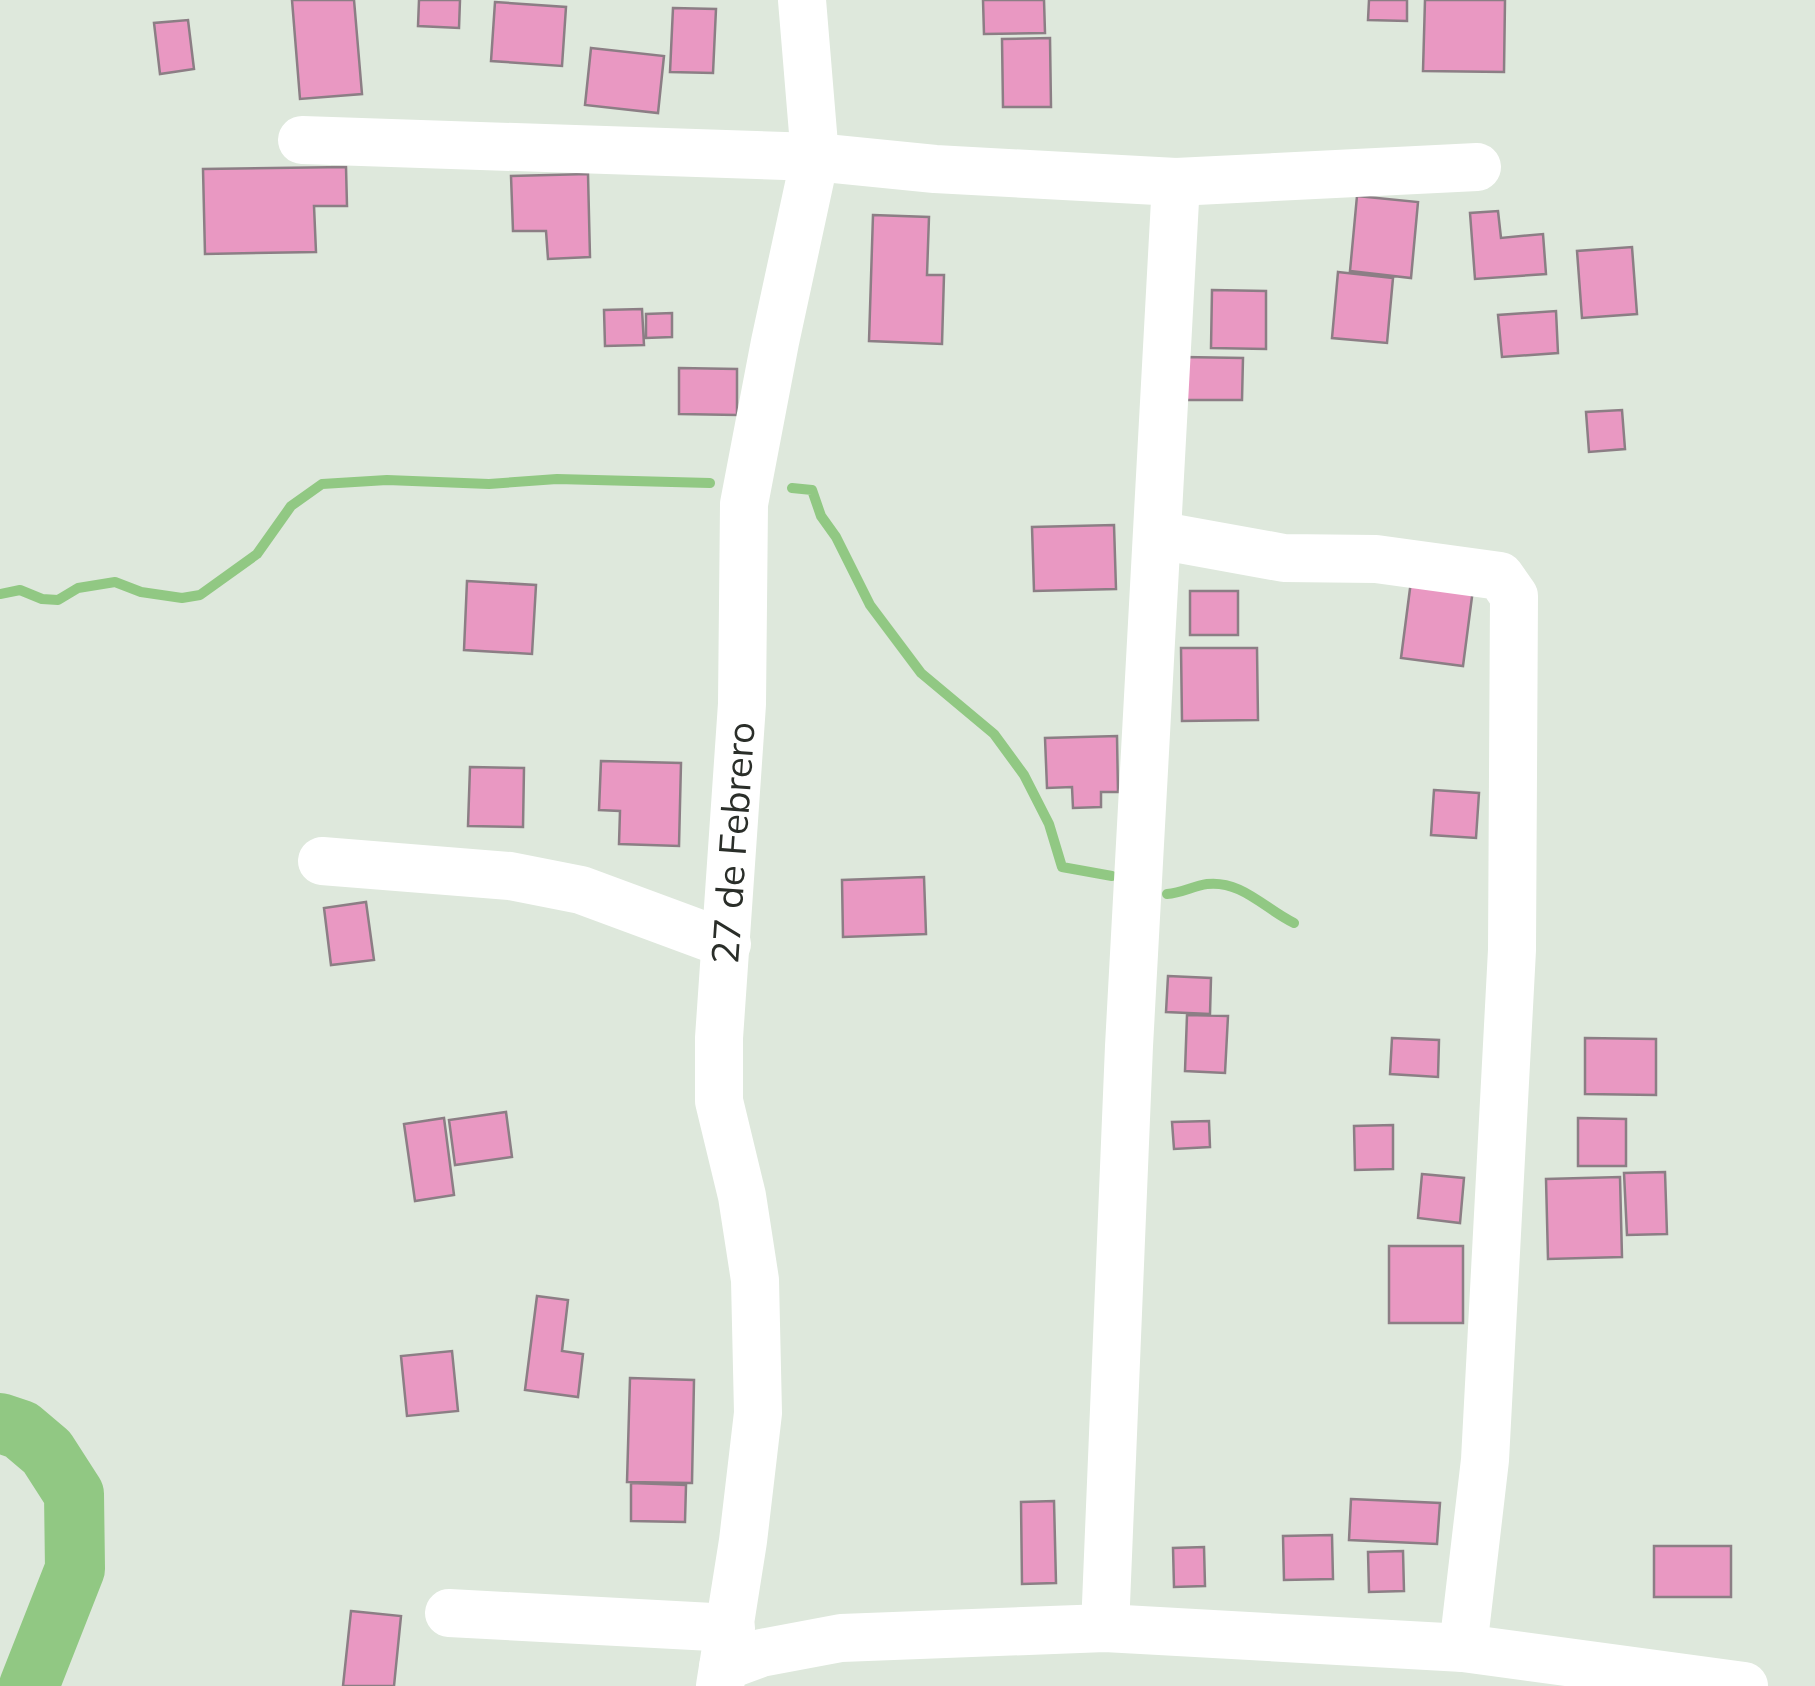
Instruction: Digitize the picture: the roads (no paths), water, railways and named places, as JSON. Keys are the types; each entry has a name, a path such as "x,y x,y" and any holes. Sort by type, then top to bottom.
{"street":[{"name":"27 de Febrero","path":"725,1660 758,1413 755,1280 742,1196 719,1101 719,1038 742,704 744,504 815,157 802,0"},
{"path":"302,140 815,157 1176,182 1477,167"},
{"path":"1105,1628 1129,1046 1176,182"},
{"path":"1157,535 1284,558 1376,559 1500,576 1514,596 1512,950 1485,1460 1464,1648"},
{"path":"322,861 510,876 581,890 728,944"},
{"path":"449,1613 725,1660 841,1638 1105,1628 1464,1648 1744,1686"}],"waterway":[{"path":"0,594 20,590 42,599 58,600 78,588 115,582 141,592 182,598 200,595 257,554 291,506 322,484 387,480 489,484 557,479 710,483"},
{"path":"792,488 812,490 821,516 836,537 870,605 921,673 994,734 1024,775 1049,824 1062,867 1112,876"},
{"path":"1167,894 1207,884 1231,886 1294,923"},
{"path":"0,1423 21,1430 47,1452 74,1494 75,1569 29,1686"}]}
